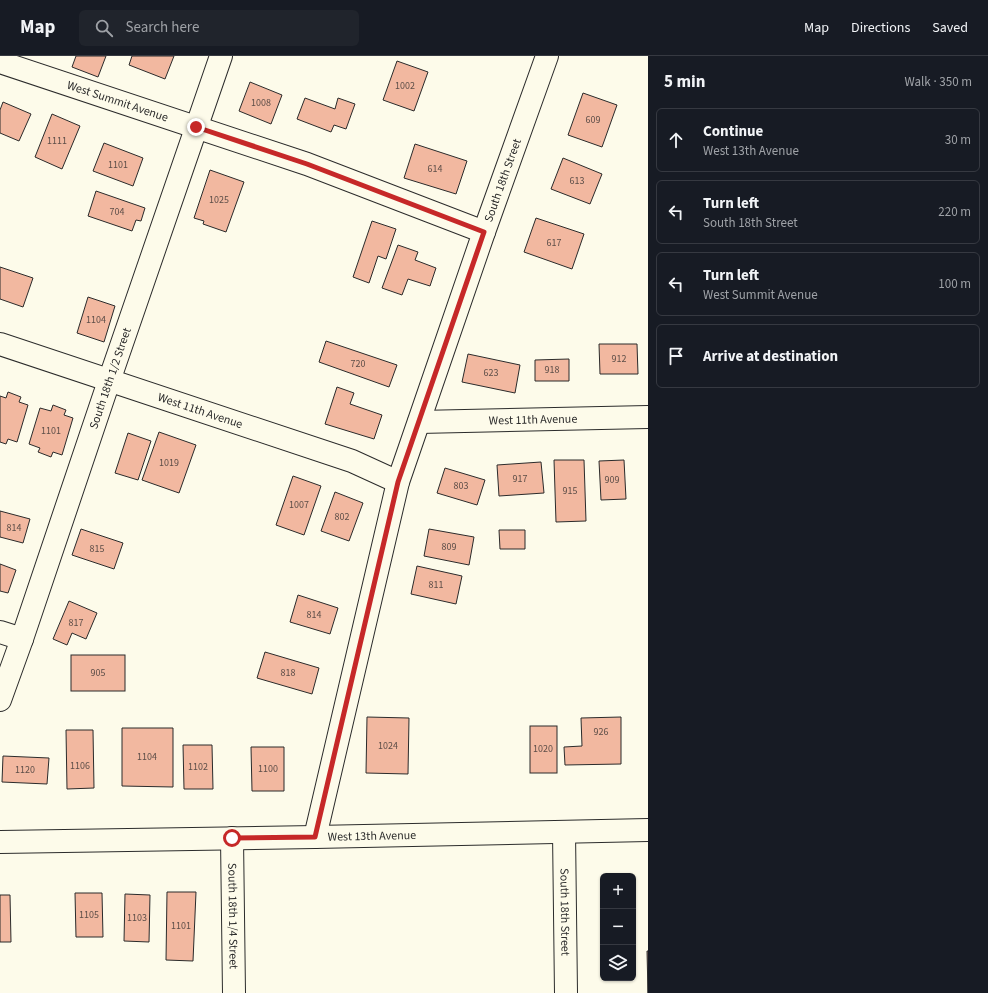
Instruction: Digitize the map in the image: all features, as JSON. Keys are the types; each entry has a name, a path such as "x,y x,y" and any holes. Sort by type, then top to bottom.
{"street":[{"name":"South 18th 1/2 Street","path":"0,700 220,56"},
{"name":"South 18th Street","path":"315,837 398,482 484,232 547,56"},
{"name":"West Summit Avenue","path":"0,62 307,164 484,232"},
{"name":"West 11th Avenue","path":"0,344 352,462 398,482"},
{"name":"West 11th Avenue","path":"419,422 648,417"},
{"path":"0,632 22,639"},
{"name":"West 13th Avenue","path":"0,842 648,830"},
{"name":"South 18th Street","path":"564,832 566,993"},
{"name":"South 18th 1/4 Street","path":"232,838 234,993"}],"building":[{"path":"76,56 106,56 98,77 72,67"},
{"path":"132,56 174,56 165,79 129,65"},
{"path":"397,61 428,72 414,111 383,100"},
{"path":"250,82 282,95 271,124 239,111"},
{"path":"583,93 617,105 602,147 568,135"},
{"path":"305,98 335,109 338,98 355,104 346,129 334,125 331,132 297,119"},
{"path":"3,102 31,114 19,141 0,133 0,110"},
{"path":"52,114 80,126 62,169 35,157"},
{"path":"104,143 143,158 133,186 93,171"},
{"path":"415,144 467,161 456,194 404,178"},
{"path":"563,158 602,174 590,204 551,189"},
{"path":"210,170 244,182 226,232 203,224 204,221 194,218"},
{"path":"96,191 145,208 141,221 136,220 132,231 88,216"},
{"path":"536,218 584,234 572,269 524,252"},
{"path":"372,221 396,229 386,259 378,256 369,283 353,277"},
{"path":"398,245 418,252 415,260 436,268 430,286 408,279 402,295 382,288"},
{"path":"0,267 33,278 23,307 0,299"},
{"path":"88,297 115,306 104,342 77,333"},
{"path":"326,341 397,365 389,387 319,362"},
{"path":"599,344 637,344 638,374 600,374"},
{"path":"468,354 520,365 515,393 462,382"},
{"path":"569,359 569,381 535,381 535,360"},
{"path":"337,387 354,393 350,404 382,415 374,439 325,424"},
{"path":"8,392 21,397 19,402 28,405 17,442 8,439 6,444 0,442 0,396 6,398"},
{"path":"53,405 66,410 64,415 73,418 62,455 53,452 51,457 38,452 40,448 29,444 40,408 51,411"},
{"path":"159,432 196,445 179,493 142,480"},
{"path":"128,433 151,441 138,480 115,473"},
{"path":"554,460 584,460 586,521 556,522"},
{"path":"624,460 626,499 601,500 599,461"},
{"path":"541,462 544,493 499,496 497,465"},
{"path":"445,468 485,480 477,505 437,493"},
{"path":"293,476 321,486 304,535 276,525"},
{"path":"335,492 363,503 349,541 321,531"},
{"path":"0,511 30,519 23,543 0,537"},
{"path":"81,529 123,543 114,569 72,555"},
{"path":"429,529 474,537 469,565 424,556"},
{"path":"499,530 525,530 525,549 500,549"},
{"path":"0,564 16,570 8,593 0,591"},
{"path":"417,566 462,576 456,604 411,594"},
{"path":"298,595 338,608 330,634 290,622"},
{"path":"69,601 97,613 86,639 72,633 67,645 53,639"},
{"path":"265,652 319,668 312,694 257,678"},
{"path":"71,655 125,655 125,691 71,691"},
{"path":"367,717 409,718 408,774 366,773"},
{"path":"621,717 621,764 565,765 564,747 582,746 581,718"},
{"path":"530,726 557,726 557,773 530,773"},
{"path":"122,728 173,728 173,787 122,786"},
{"path":"66,730 93,730 94,788 67,789"},
{"path":"183,745 212,745 213,789 184,789"},
{"path":"251,747 284,747 284,791 252,791"},
{"path":"3,756 49,758 47,784 2,782"},
{"path":"167,892 196,892 193,961 166,960"},
{"path":"75,893 102,893 103,937 76,937"},
{"path":"125,894 150,895 149,942 124,941"},
{"path":"0,895 10,895 11,942 0,942"},
{"path":"647,951 648,951 648,993"}],"route":[{"path":"196,127 307,164 484,232 398,482 315,837 232,838"}]}
